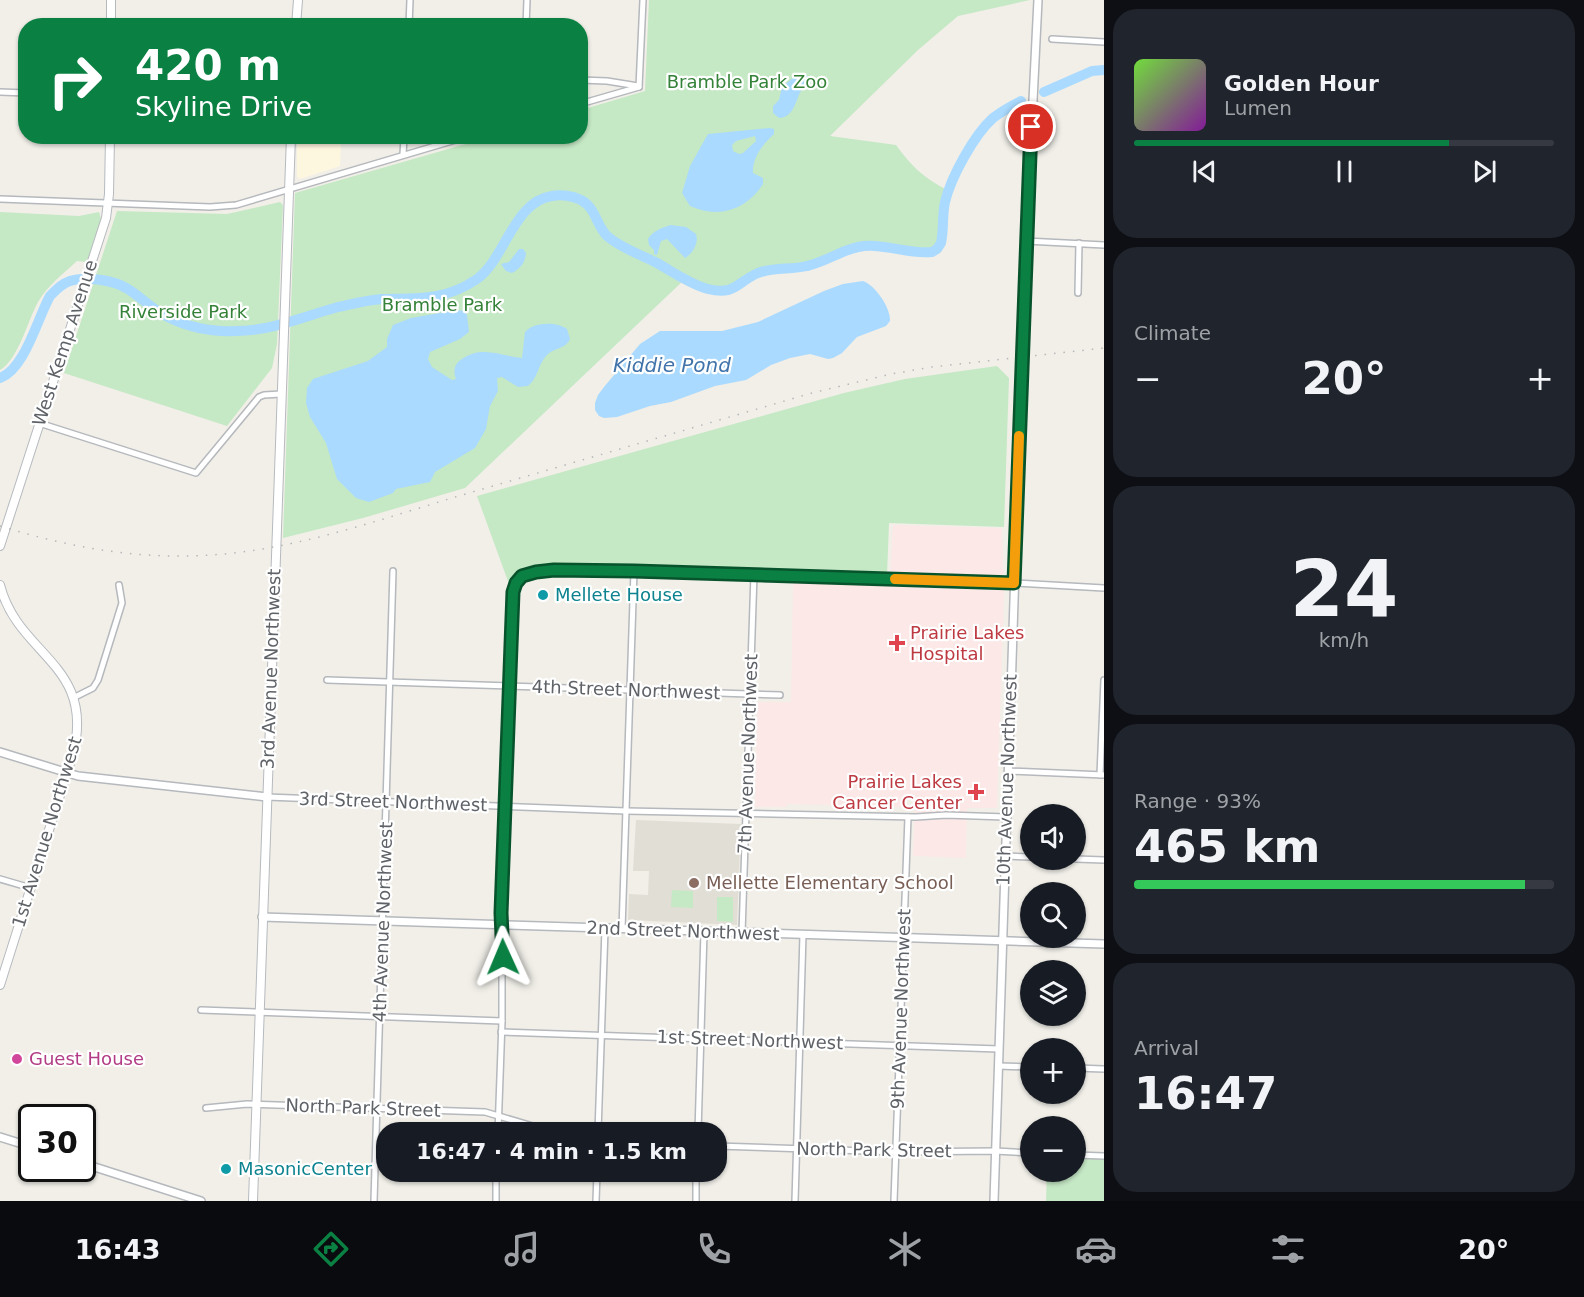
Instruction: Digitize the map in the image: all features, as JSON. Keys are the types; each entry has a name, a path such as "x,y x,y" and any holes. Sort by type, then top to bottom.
{"main road":[{"path":"111,0 111,18"},
{"path":"297,18 298,0"},
{"name":"West Kemp Avenue","path":"0,546 93,260 108,204 110,144"},
{"name":"3rd Avenue Northwest","path":"253,1201 291,144"},
{"path":"0,585 4,606 59,671 75,697"},
{"name":"1st Avenue Northwest","path":"0,985 78,733 79,716 75,697"}],"street":[{"path":"409,18 410,0"},
{"path":"526,18 527,0"},
{"path":"639,87 643,0"},
{"name":"10th Avenue Northwest","path":"994,1201 1026,241 1038,0"},
{"path":"1052,39 1104,42"},
{"path":"588,80 639,87"},
{"path":"588,102 639,87"},
{"path":"0,92 18,93"},
{"path":"403,155 404,144"},
{"path":"0,200 218,207 245,203 441,144"},
{"path":"1026,241 1104,245"},
{"path":"1078,293 1079,243"},
{"path":"39,423 196,472 259,397 282,394"},
{"path":"498,1122 505,806 513,592 522,576 554,570 634,571 1104,588"},
{"name":"4th Avenue Northwest","path":"374,1201 393,571"},
{"path":"622,929 634,571"},
{"name":"7th Avenue Northwest","path":"742,933 754,574"},
{"path":"75,697 93,688 98,680 122,603 119,585"},
{"name":"4th Street Northwest","path":"327,680 780,695"},
{"path":"1008,771 1102,775 1104,680"},
{"name":"3rd Street Northwest","path":"0,752 67,774 267,797 626,811 1006,817"},
{"name":"9th Avenue Northwest","path":"894,1201 908,817"},
{"path":"1005,856 1020,857"},
{"path":"1086,859 1104,860"},
{"path":"0,879 31,888"},
{"name":"2nd Street Northwest","path":"262,917 1104,944"},
{"path":"598,1122 605,929"},
{"path":"698,1122 704,932"},
{"path":"795,1201 803,935"},
{"path":"201,1010 502,1021"},
{"name":"1st Street Northwest","path":"501,1032 999,1049"},
{"path":"998,1066 1020,1067"},
{"path":"1086,1068 1104,1069"},
{"name":"North Park Street","path":"206,1108 256,1105 484,1112 521,1122"},
{"path":"0,1137 18,1143"},
{"name":"North Park Street","path":"727,1146 896,1152 1020,1152"},
{"path":"1086,1155 1104,1156"},
{"path":"96,1167 201,1201"},
{"path":"496,1182 496,1201"},
{"path":"596,1201 597,1182"},
{"path":"696,1182 696,1201"}],"shaded area":[{"path":"297,144 341,144 340,166 300,179 297,177"},
{"name":"Prairie Lakes Hospital","path":"893,525 1002,528 1004,594 997,808 967,808 966,858 913,856 915,800 904,800 903,807 788,804 786,807 755,807 757,702 791,702 793,582 890,582"},
{"name":"Mellette Elementary School","path":"636,820 741,824 737,925 628,920 629,894 648,895 649,871 633,871"}],"green space":[{"name":"Bramble Park","path":"649,0 1030,0 958,16 918,50 830,136 896,145 919,171 949,191 942,236 937,249 927,253 899,248 861,246 806,267 759,272 727,291 707,289 685,279 465,488 363,518 283,538 295,193 466,144 588,144 588,108 645,91"},
{"name":"Riverside Park","path":"280,202 283,205 277,344 272,368 227,426 64,373 117,211 227,214"},
{"path":"0,212 79,216 99,212 101,219 87,262 77,261 46,291 38,302 12,358 0,370"},
{"path":"997,366 1009,378 1004,527 889,523 887,575 568,564 528,570 509,584 477,496 844,393 905,379"},
{"path":"672,890 693,891 693,908 671,907"},
{"path":"717,897 733,897 733,922 717,921"},
{"path":"1086,1158 1104,1159 1104,1201 1046,1201 1047,1182 1086,1182"}],"water":[{"path":"799,73 808,76 808,82 802,88 788,115 779,118 773,113 773,106 779,100 782,87"},
{"path":"774,129 774,134 759,152 753,167 753,173 763,178 763,184 748,200 731,210 711,212 701,210 690,206 682,193 690,166 708,134","holes":["755,136 756,141 743,153 733,151 732,145 736,141"]},
{"path":"670,225 686,227 696,234 695,248 685,258 667,239 661,241 657,255 649,245 648,239 653,234"},
{"path":"519,249 523,249 526,253 524,262 512,273 506,271 501,264 509,262"},
{"name":"Kiddie Pond","path":"863,281 868,283 881,298 888,310 890,321 886,326 857,337 842,353 833,358 828,359 810,354 790,358 771,365 746,380 715,386 671,402 617,417 604,418 599,416 595,410 598,395 604,387 640,344 660,331 722,331 758,322 843,284"},
{"path":"457,310 464,311 467,315 469,332 460,339 430,352 428,359 432,367 452,380 456,379 454,370 457,363 469,355 484,352 522,358 525,332 533,326 551,324 562,326 567,329 570,339 568,343 546,356 528,386 518,387 502,377 497,378 498,391 490,406 486,429 475,448 435,472 430,482 396,489 393,493 369,502 356,498 337,479 326,443 310,417 306,403 307,388 313,379 368,361 387,347 387,339 393,325 411,318"}],"waterway":[{"path":"1044,92 1092,71 1104,70"},
{"path":"0,378 17,365 30,342 50,296 61,285 70,281 91,279 115,283 128,289 163,314 193,327 227,331 262,329 360,302 431,297 465,286 487,270 528,208 539,200 556,195 574,197 586,203 603,232 618,244 694,284 717,291 735,287 764,271 807,266 858,247 877,246 914,252 932,252 941,243 945,202 964,157 978,135 993,118 1021,101"}],"railway":[{"path":"0,526 78,546 130,554 210,555 274,547 338,532 812,393 891,374 932,367 1104,348"}],"slow traffic":[{"path":"895,579 1014,583 1019,436"}],"place":[{"name":"Mellete House","path":"543,595"},
{"name":"Prairie Lakes Hospital","path":"897,643"},
{"name":"Prairie Lakes Cancer Center","path":"976,792"},
{"name":"Mellette Elementary School","path":"694,883"},
{"name":"Guest House","path":"17,1059"},
{"name":"MasonicCenter","path":"226,1169"}],"route":[{"path":"503,957 501,913 513,592 514,586 522,576 554,570 611,570 1014,583 1031,127"}],"park label":[{"name":"Bramble Park Zoo","path":"747,82"}]}
